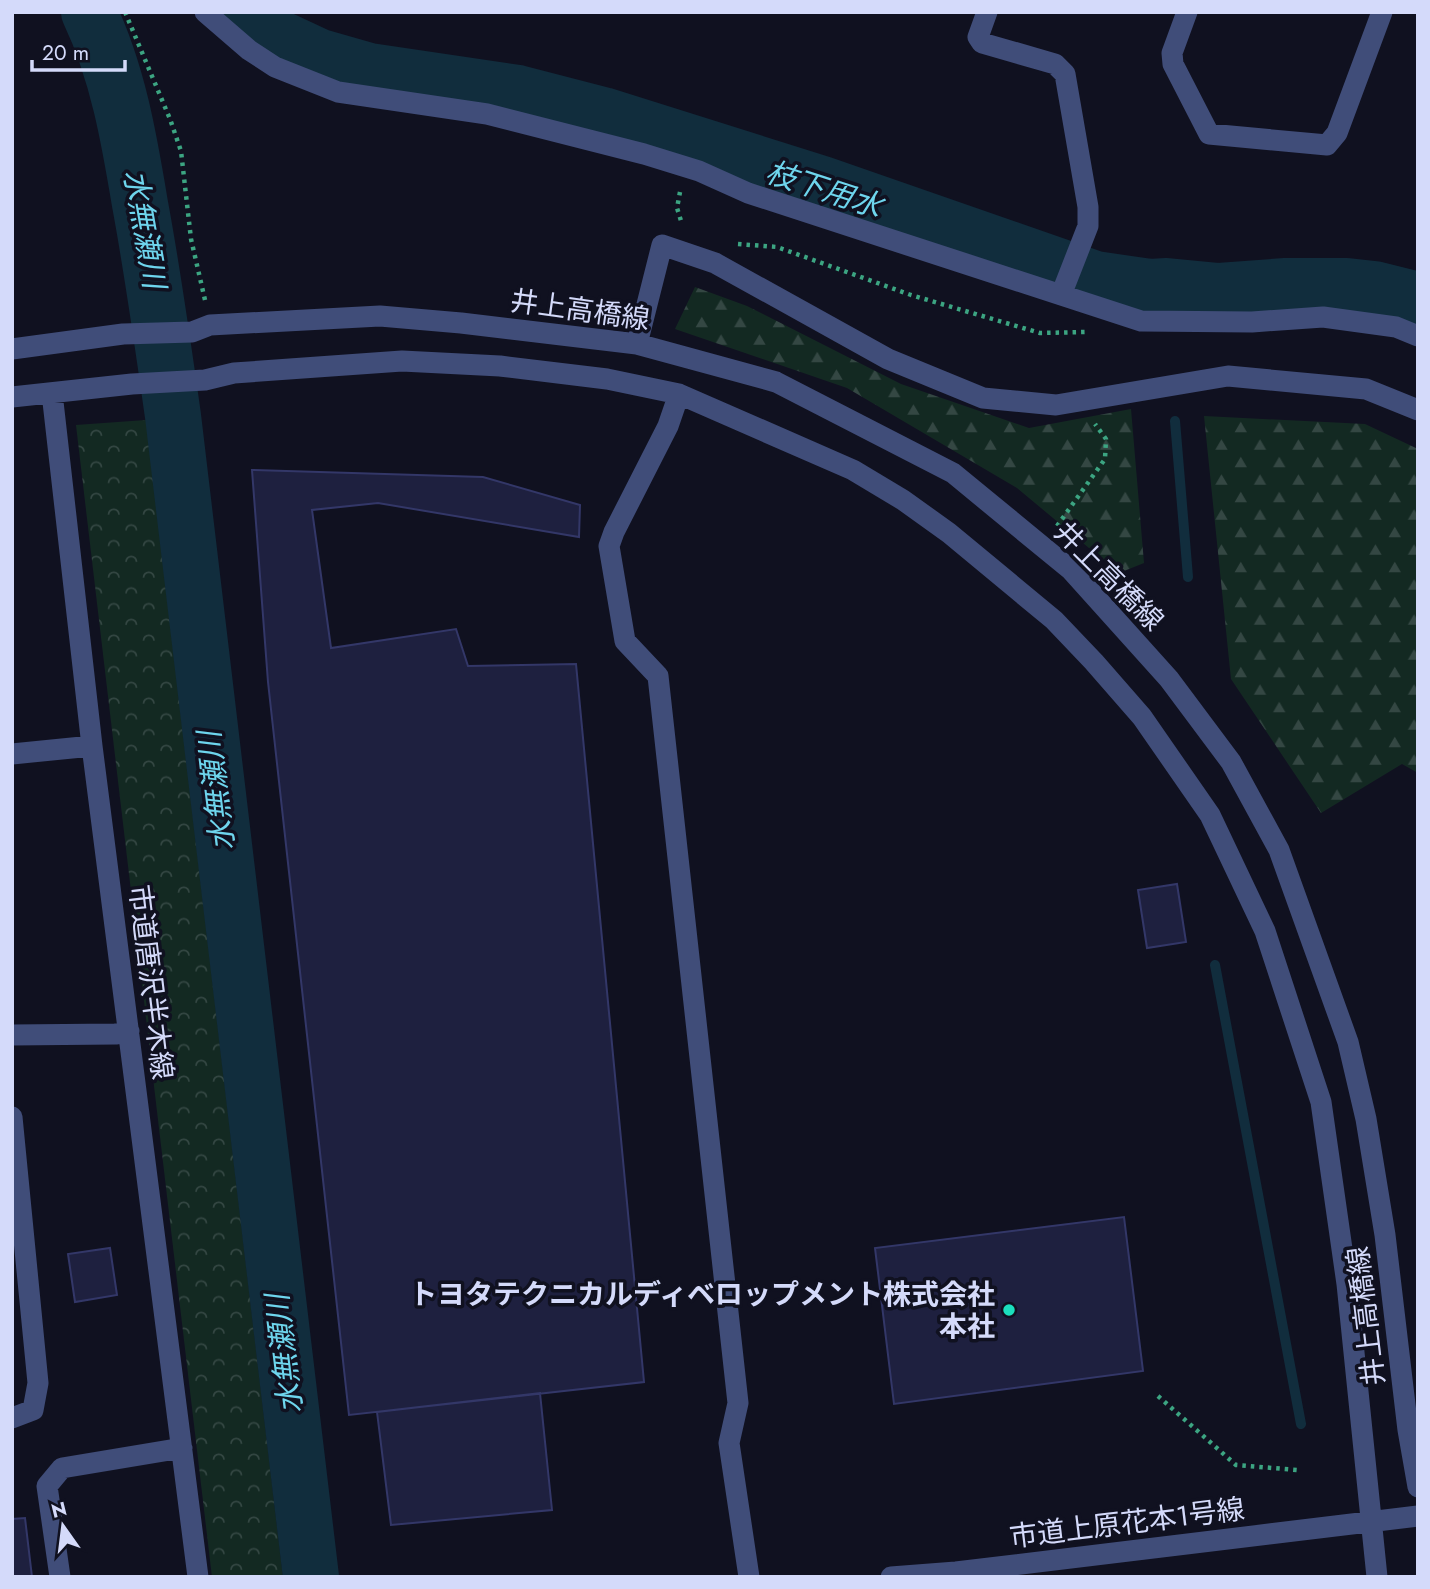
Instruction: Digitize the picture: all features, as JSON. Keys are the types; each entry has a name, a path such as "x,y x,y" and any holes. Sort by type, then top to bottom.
{"street":[{"path":"205,12 275,67 338,92 487,114 644,155 699,171 748,192 1141,321 1252,322 1323,317 1396,327 1418,336"},
{"path":"987,12 978,37 982,43 1055,64 1065,74 1088,208 1087,226 1062,293"},
{"path":"1187,12 1172,53 1173,64 1209,134 1327,145 1337,133 1382,12"},
{"path":"638,344 662,246 715,262 888,359 983,398 1056,405 1228,376 1366,389 1418,410"},
{"name":"井上高橋線","path":"12,349 123,334 380,316 638,344 776,382 953,473 1071,570 1169,679 1231,762 1279,850 1348,1042 1366,1119 1385,1235 1408,1430 1418,1487"},
{"name":"井上高橋線","path":"52,393 132,384 205,380 234,373 402,361 500,366 607,379 678,394 853,470 903,499 949,533 1054,620 1142,717 1210,815 1265,931 1321,1102 1347,1284 1377,1577"},
{"path":"12,397 52,393"},
{"name":"市道唐沢半木線","path":"52,393 92,746 198,1577"},
{"path":"678,394 668,426 609,546 625,641 658,676 738,1403 729,1443 749,1577"},
{"path":"12,754 92,746"},
{"path":"12,1035 116,1034 129,1031"},
{"path":"12,1117 38,1383 33,1410 12,1418"},
{"path":"60,1577 47,1486 62,1468 182,1448"},
{"name":"市道上原花本1号線","path":"891,1577 957,1575 1370,1520 1418,1516"}],"path":[{"path":"125,12 181,150 201,328"},
{"path":"733,244 777,247 911,295 1040,333 1089,332"},
{"path":"1042,546 1105,459 1106,439 1078,401"},
{"path":"1158,1396 1237,1465 1297,1469"}],"green space":[{"path":"695,287 747,306 901,384 1029,428 1131,409 1144,563 1119,573 1017,488 847,388 675,329"},
{"path":"1204,416 1365,424 1418,449 1418,773 1402,764 1321,813 1231,679"},
{"path":"146,420 283,1577 212,1577 76,425"}],"building":[{"path":"252,470 483,477 580,505 579,537 378,503 312,510 331,648 456,629 468,666 576,664 644,1382 349,1415 268,682"},
{"path":"1177,884 1186,942 1147,948 1138,890"},
{"name":"トヨタテクニカルディベロップメント株式会社 本社","path":"1124,1217 1143,1371 894,1404 875,1248"},
{"path":"110,1248 117,1295 75,1302 68,1254"},
{"path":"540,1393 552,1510 391,1525 377,1412"},
{"path":"25,1518 32,1577 12,1577 12,1519"}],"waterway":[{"name":"水無瀬川","path":"89,12 108,58 127,130 173,416 311,1577"},
{"name":"枝下用水","path":"245,12 275,36 320,57 369,71 518,93 603,115 822,184 1095,279 1150,287 1219,291 1286,286 1347,286 1374,289 1418,300"},
{"path":"1175,421 1188,577"},
{"path":"1215,965 1301,1424"}],"place":[{"name":"トヨタテクニカルディベロップメント株式会社 本社","path":"1009,1310"}]}
